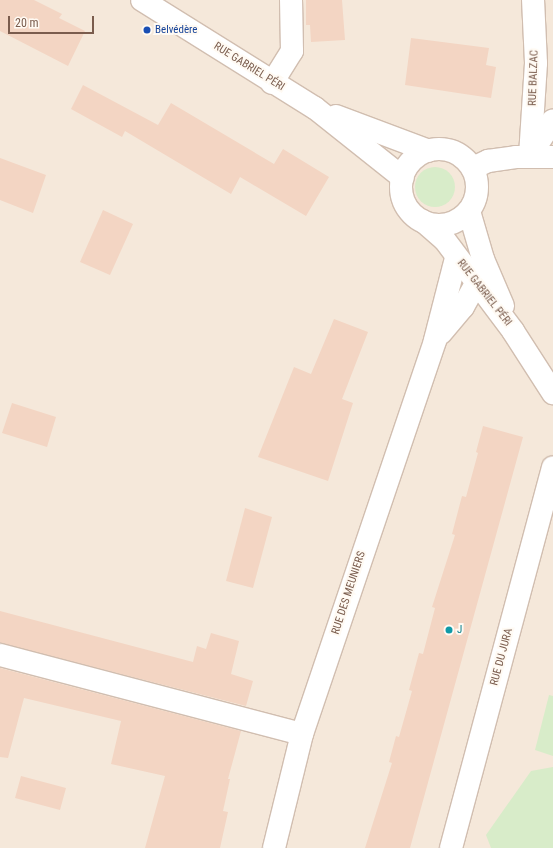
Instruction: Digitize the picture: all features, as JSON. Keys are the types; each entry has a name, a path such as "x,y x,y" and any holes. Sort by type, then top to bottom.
{"street":[{"name":"RUE GABRIEL PÉRI","path":"142,0 272,83 315,108 403,178"},
{"path":"272,83 292,51 291,0"},
{"name":"RUE BALZAC","path":"530,156 536,63 532,0"},
{"name":"RUE GABRIEL PÉRI","path":"315,108 429,150"},
{"path":"530,156 553,120"},
{"path":"429,150 448,150 460,155 472,168 477,191 469,210 451,223 438,225 423,221 412,213 405,202 402,191 403,178 413,160 429,150"},
{"path":"472,168 488,161 530,156 553,157"},
{"name":"RUE GABRIEL PÉRI","path":"469,210 483,260 513,331"},
{"name":"RUE GABRIEL PÉRI","path":"423,221 444,239 456,258 513,331 553,393"},
{"name":"RUE DES MEUNIERS","path":"274,848 302,734 435,340 456,258"},
{"name":"RUE DES MEUNIERS","path":"435,340 463,307 476,284 483,260"},
{"name":"RUE DU JURA","path":"451,848 553,467"},
{"path":"0,655 302,734"}],"shaded area":[{"path":"0,0 553,0 553,848 0,848"}],"green space":[{"path":"439,167 446,170 452,176 455,187 454,195 446,204 439,207 431,207 424,204 416,195 415,183 418,176 427,168"},
{"path":"549,695 553,696 553,756 535,750"},
{"path":"553,767 553,848 491,848 486,835 531,771"}],"building":[{"path":"0,0 34,0 62,14 59,18 85,31 68,66 0,31"},
{"path":"306,0 342,0 345,40 311,42 310,25 306,25"},
{"path":"411,38 489,48 486,65 496,67 491,98 405,85"},
{"path":"83,85 158,125 171,103 274,164 283,149 329,177 306,216 240,177 231,194 125,131 122,137 71,109"},
{"path":"0,158 46,175 33,213 0,200"},
{"path":"103,210 133,224 110,275 80,262"},
{"path":"334,319 368,332 342,399 353,403 328,481 258,457 294,367 311,374"},
{"path":"12,403 56,417 47,447 2,433"},
{"name":"J","path":"483,426 523,437 410,848 365,848 392,763 389,762 396,736 399,737 412,691 409,690 419,653 423,654 435,608 432,607 455,535 452,534 462,496 466,497 478,453 476,452"},
{"path":"245,508 272,517 253,588 226,581"},
{"path":"0,611 193,662 197,646 206,649 211,633 239,641 231,674 253,681 246,706 0,643"},
{"path":"0,668 241,731 228,779 230,779 223,811 228,812 220,848 145,848 165,776 111,764 121,721 24,698 8,758 0,757"},
{"path":"21,776 66,788 60,810 15,798"}],"place":[{"name":"Belvédère","path":"147,30"},
{"name":"J","path":"449,630"}]}
